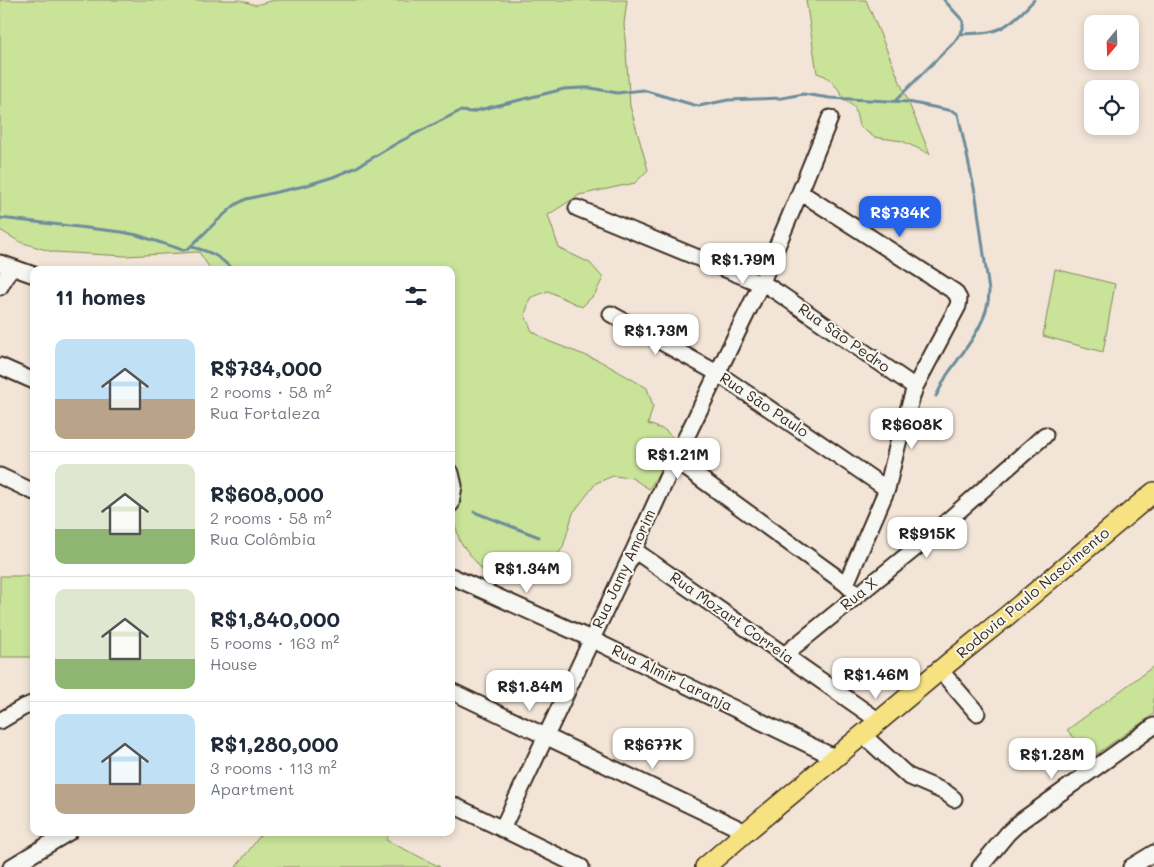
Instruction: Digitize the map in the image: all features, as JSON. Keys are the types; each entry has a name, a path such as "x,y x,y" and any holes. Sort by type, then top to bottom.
{"main road":[{"name":"Rodovia Paulo Nascimento","path":"705,867 1154,492"}],"street":[{"name":"Rua Jamy Amorim","path":"502,828 675,460 761,284 830,118"},
{"path":"800,192 955,292 958,299 958,306 915,387 898,443 887,489 846,584"},
{"name":"Rua São Pedro","path":"577,208 761,284 780,294 915,387"},
{"path":"0,287 5,265 30,274"},
{"name":"Rua São Paulo","path":"610,314 717,372 887,489"},
{"path":"0,366 30,379"},
{"name":"Rua X","path":"784,654 928,538 1045,434"},
{"path":"675,460 846,584 857,596"},
{"path":"0,476 30,490"},
{"name":"Rua Mozart Correia","path":"634,550 879,721"},
{"name":"Rua Almir Laranja","path":"455,578 591,639 836,758"},
{"path":"940,670 978,713"},
{"path":"455,693 746,832"},
{"path":"0,721 30,705"},
{"path":"980,867 1008,833 1021,821 1154,726"},
{"path":"863,735 908,776 945,792 954,799"},
{"path":"455,806 581,867"},
{"path":"11,867 63,836"},
{"path":"1131,867 1154,853"}],"green space":[{"path":"0,0 240,0 255,5 275,0 627,0 624,24 630,106 648,170 635,183 579,195 548,215 559,248 590,263 603,278 595,294 582,307 548,291 530,298 525,315 532,331 548,341 600,361 647,388 653,406 648,424 665,430 678,443 649,489 632,478 613,476 596,483 573,513 563,547 542,579 484,572 460,542 455,525 455,266 208,266 199,252 126,256 53,252 20,242 0,230"},
{"path":"806,0 866,0 930,154 902,141 874,137 859,126 855,108 843,98 830,80 817,73"},
{"path":"1055,269 1115,284 1103,352 1043,336"},
{"path":"0,576 30,576 30,657 0,657"},
{"path":"1154,666 1154,714 1092,757 1067,730"},
{"path":"260,836 388,836 386,840 440,867 236,867"}],"waterway":[{"path":"895,101 955,41 963,29 963,21 944,0"},
{"path":"961,34 985,33 998,29 1015,18 1034,0"},
{"path":"0,218 122,232 183,250 188,249 235,205 246,199 304,186 355,168 399,142 460,111 471,112 564,89 591,88 617,93 643,90 699,106 728,100 782,98 803,94 830,98 908,102 953,111 958,114 976,197 989,291 988,303 980,325 968,346 947,375 936,396"},
{"path":"192,247 214,255 229,266"},
{"path":"474,512 539,537"}]}
